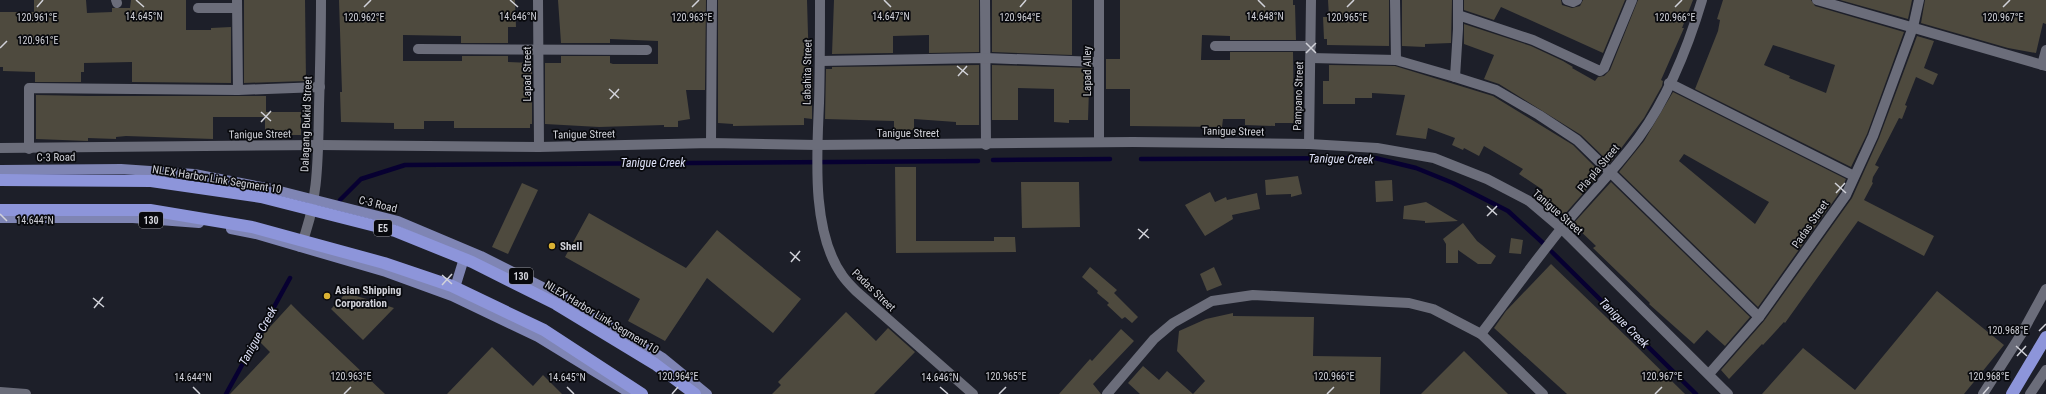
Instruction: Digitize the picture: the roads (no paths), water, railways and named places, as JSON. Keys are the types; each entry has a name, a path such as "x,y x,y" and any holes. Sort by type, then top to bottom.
{"highway":[{"name":"NLEX Harbor Link Segment 10","path":"0,180 151,181 260,197 395,231 472,262 556,304 655,364 695,394"},
{"path":"0,210 150,210 252,227 384,263 452,286 544,330 642,394"},
{"path":"2012,394 2046,337"}],"main road":[{"name":"C-3 Road","path":"0,170 121,169 163,171 218,178 398,221 467,250 568,300 663,358 707,394"},
{"name":"130","path":"0,218 133,218 196,223 256,234 386,272 452,296 538,337 631,394"},
{"path":"452,296 467,250"}],"street":[{"name":"Dalagang Bukid Street","path":"300,247 308,225 314,200 319,145 321,0"},
{"name":"Lapad Street","path":"538,0 539,147"},
{"path":"711,144 712,0"},
{"name":"Labahita Street","path":"818,145 820,0"},
{"path":"985,0 986,145"},
{"name":"Lapad Alley","path":"1099,0 1099,142"},
{"name":"Pampano Street","path":"1309,144 1312,58 1311,0"},
{"path":"1395,0 1396,60"},
{"path":"1455,76 1458,0"},
{"path":"1567,0 1573,2 1576,0"},
{"path":"1458,15 1533,40 1600,72 1604,68 1632,0"},
{"name":"Pla-pla Street","path":"1482,334 1562,229 1640,136 1669,83 1690,38 1702,0"},
{"path":"1817,0 2044,65 2046,50"},
{"name":"Padas Street","path":"1709,374 1759,317 1846,195 1873,136 1913,27 1919,0"},
{"path":"198,8 237,4 238,90"},
{"path":"1215,46 1311,46"},
{"path":"418,49 647,50"},
{"path":"820,61 985,58 1099,62"},
{"path":"1312,58 1396,60 1455,76 1496,90 1539,115 1577,140 1759,317"},
{"path":"1669,83 1854,176"},
{"path":"29,148 29,88 238,90 320,87"},
{"name":"Tanigue Street","path":"0,148 319,145 539,147 711,144 986,145 1099,142 1309,144 1377,148 1434,158 1487,179 1529,201 1562,229 1728,394"},
{"name":"Padas Street","path":"818,145 816,179 818,200 827,240 842,275 856,291 973,394"},
{"path":"1983,394 2022,333 2046,289"},
{"path":"1107,394 1154,339 1168,327 1212,301 1253,295 1409,303 1433,310 1482,334 1543,394"},
{"path":"2030,394 2046,370"},
{"path":"0,392 26,394"}],"waterway":[{"name":"Tanigue Creek","path":"1141,159 1375,158 1416,168 1453,183 1508,211 1543,243"},
{"name":"Tanigue Creek","path":"993,160 1110,159"},
{"name":"Tanigue Creek","path":"340,200 361,179 405,165 978,161"},
{"name":"Tanigue Creek","path":"1552,252 1696,394"},
{"name":"Tanigue Creek","path":"226,394 290,278"}],"place":[{"name":"Shell","path":"552,246"},
{"name":"Asian Shipping Corporation","path":"327,296"}]}
